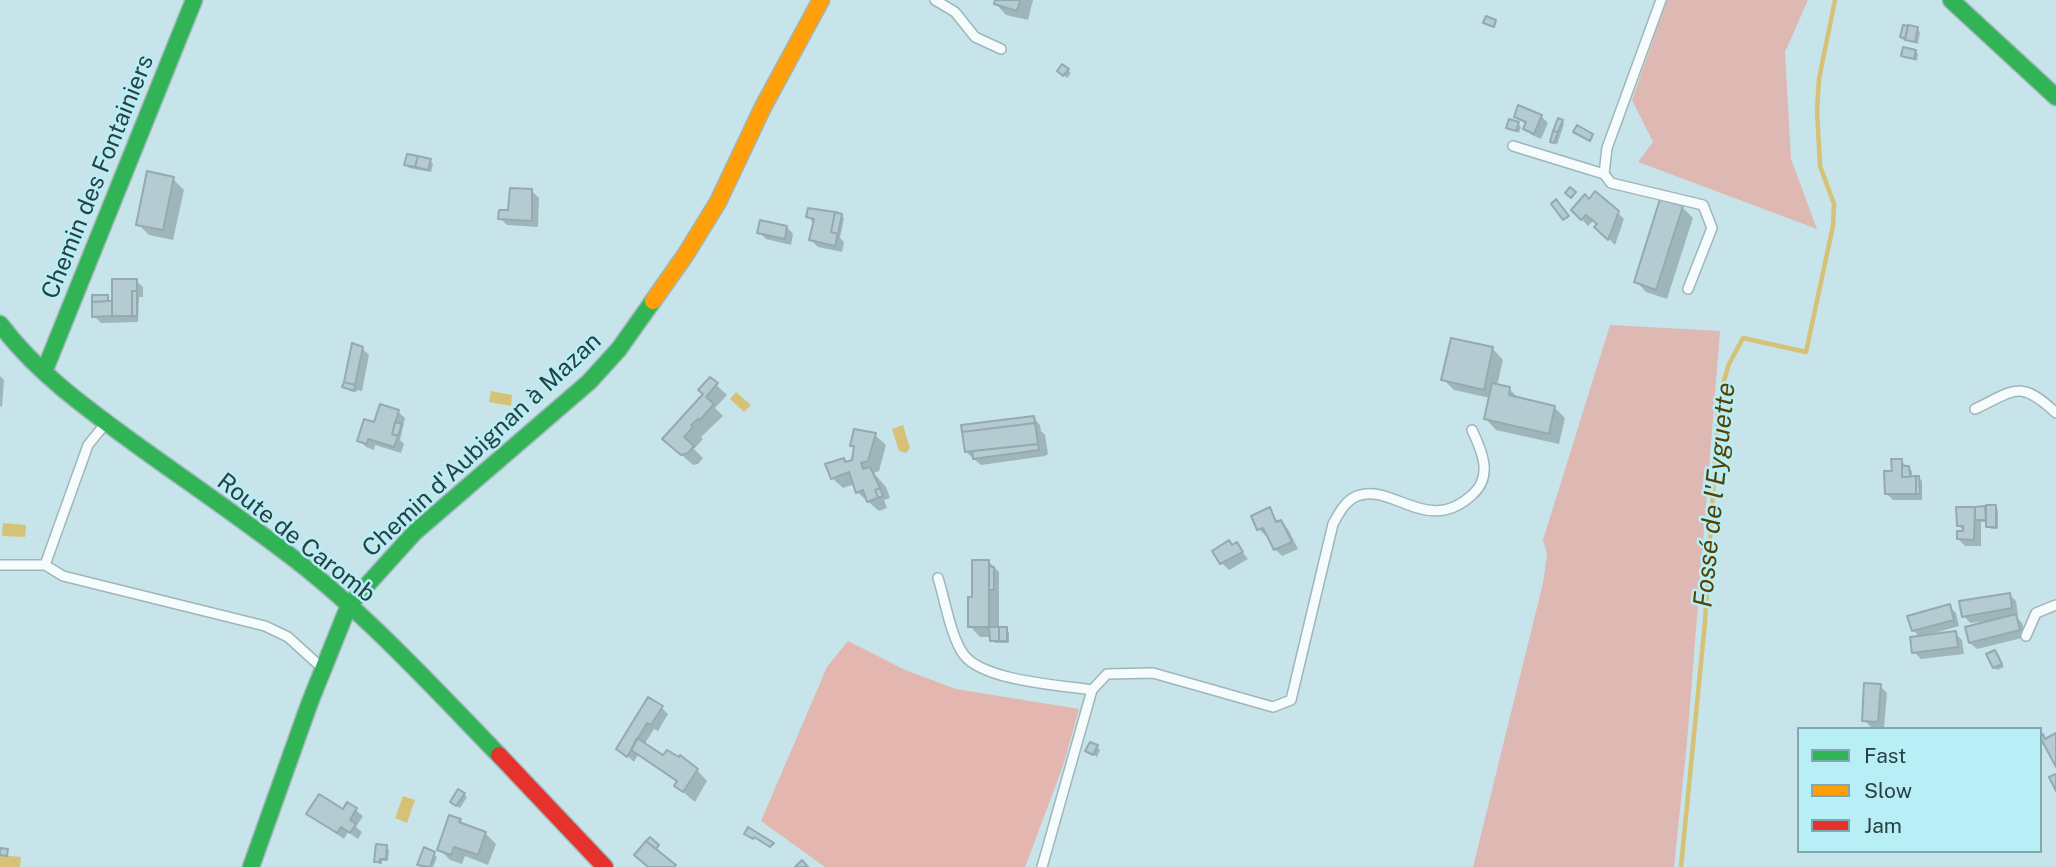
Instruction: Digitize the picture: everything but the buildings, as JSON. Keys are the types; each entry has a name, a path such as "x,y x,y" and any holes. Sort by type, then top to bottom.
{"street":[{"name":"Chemin des Fontainiers","path":"44,372 194,0"},
{"name":"Chemin d'Aubignan à Mazan","path":"251,867 349,604 415,532 589,382 619,349 686,254 718,202 763,107 821,0"},
{"path":"1951,0 2056,97"},
{"name":"Route de Caromb","path":"0,324 15,344 44,372 106,423 297,561 349,604 426,679 605,867"}],"lane":[{"path":"935,0 955,12 975,37 1001,49"},
{"path":"1604,174 1607,148 1661,0"},
{"path":"1513,146 1604,174 1611,183 1703,205 1712,228 1688,289"},
{"path":"1975,409 2014,390 2024,390 2039,397 2056,413"},
{"path":"45,565 88,445 106,423"},
{"path":"1042,867 1092,690 1107,674 1153,673 1273,707 1291,700 1333,524 1344,506 1359,495 1378,495 1427,511 1460,507 1477,491 1485,474 1482,452 1472,430"},
{"path":"0,565 45,565 63,576 265,626 288,637 323,668"},
{"path":"939,578 954,632 964,656 992,675 1092,690"},
{"path":"2026,636 2036,613 2056,605"}],"shaded area":[{"path":"1667,0 1808,0 1785,52 1791,159 1817,229 1638,162 1653,142 1632,100"},
{"path":"1610,325 1720,331 1687,742 1674,867 1473,867 1543,583 1547,554 1543,540"},
{"path":"491,391 512,395 511,406 489,402"},
{"path":"736,392 751,405 744,412 730,399"},
{"path":"903,425 910,448 906,453 899,451 892,429"},
{"path":"3,523 26,525 25,537 2,536"},
{"path":"848,641 905,670 956,689 1079,709 1063,766 1025,867 825,867 761,821 827,667"},
{"path":"403,796 415,800 407,823 395,818"},
{"path":"0,855 21,857 20,867 0,867"}],"waterway":[{"name":"Fossé de l'Eyguette","path":"1681,867 1705,622 1718,411 1722,387 1729,364 1743,338 1806,352 1833,226 1834,204 1820,166 1817,110 1819,79 1835,0"}],"traffic: fast":[{"path":"44,372 194,0"},
{"path":"1951,0 2056,97"},
{"path":"251,867 310,702 349,605 415,532 589,382 619,349 653,301"},
{"path":"0,324 29,358 80,403 324,583 401,654 499,755"}],"traffic: slow":[{"path":"653,301 718,202 763,107 821,0"}],"traffic: jam":[{"path":"499,755 605,867"}]}
